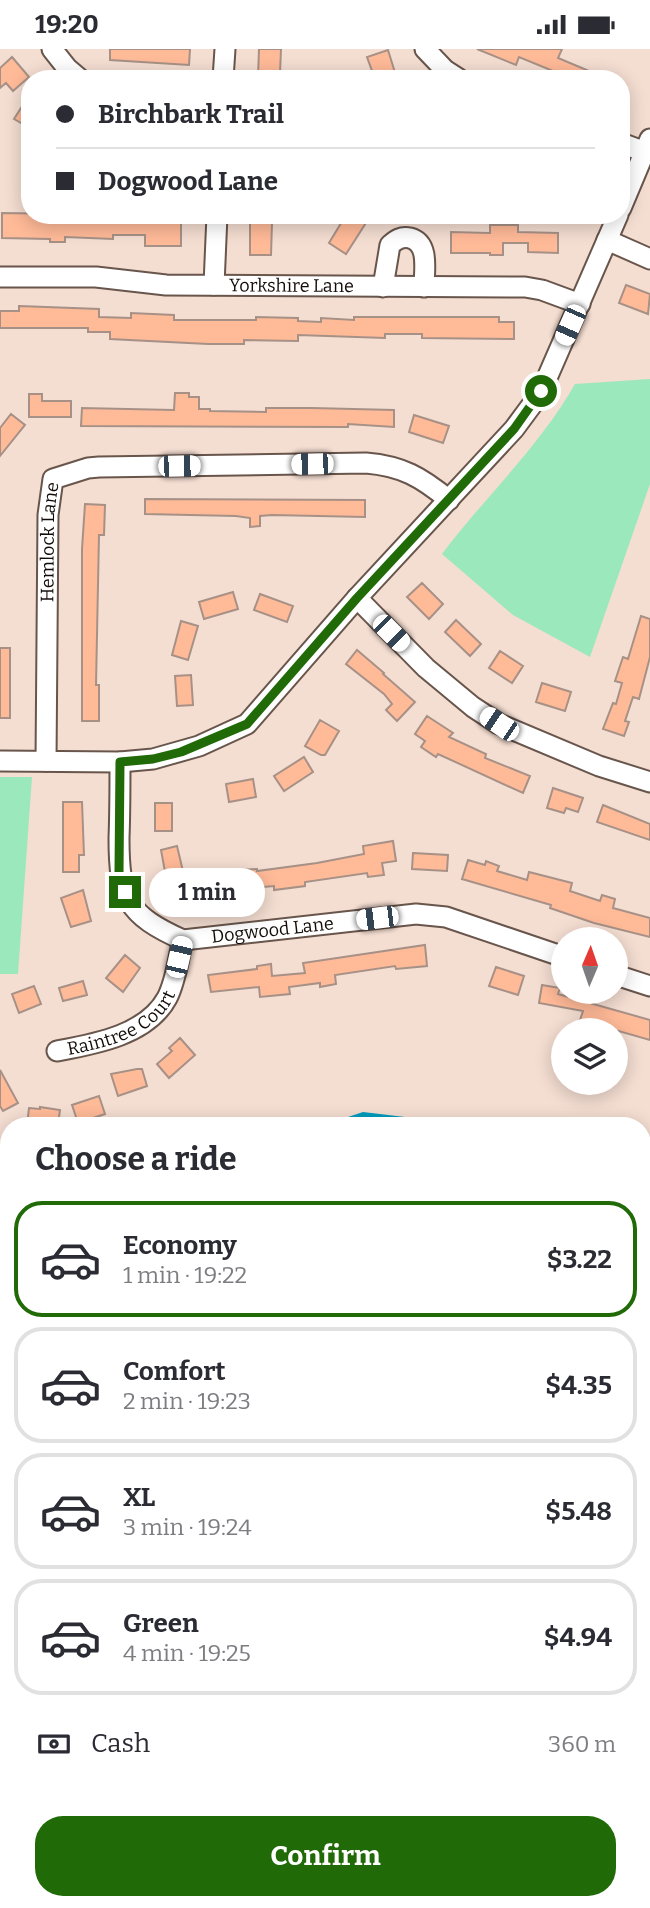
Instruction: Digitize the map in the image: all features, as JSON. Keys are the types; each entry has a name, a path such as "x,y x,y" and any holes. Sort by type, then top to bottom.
{"street":[{"path":"52,49 69,70"},
{"path":"224,70 225,49"},
{"path":"425,49 445,70"},
{"path":"630,187 647,146"},
{"path":"214,285 217,224"},
{"path":"0,761 120,762 153,759 181,752 247,724 357,598 514,429 534,403 614,224"},
{"path":"383,287 390,245 397,239 407,237 418,242 424,250 424,287"},
{"path":"607,240 650,260"},
{"name":"Yorkshire Lane","path":"0,277 96,277 166,285 525,287 542,290 580,304"},
{"name":"Hemlock Lane","path":"46,761 48,515 53,479 99,467 366,463 387,465 412,473 449,500"},
{"path":"357,598 426,668 473,707 499,724 599,766 649,778"},
{"path":"120,762 121,881 135,909 157,927 183,940"},
{"name":"Dogwood Lane","path":"183,940 416,913 446,917 551,953"},
{"name":"Raintree Court","path":"57,1051 83,1047 128,1032 148,1020 170,991 183,940"},
{"path":"628,979 650,986"}],"green space":[{"path":"650,379 650,484 590,657 513,615 442,554 529,450 575,384"},
{"path":"0,777 32,777 18,974 0,974"}],"water":[{"path":"363,1112 405,1117 348,1117"}],"building":[{"path":"110,49 190,49 189,65 110,60"},
{"path":"259,49 281,49 280,70 258,70"},
{"path":"477,49 562,49 558,58 587,70 551,70 519,57 516,65"},
{"path":"388,50 394,70 372,70 367,57"},
{"path":"12,57 23,70 21,84 13,91 6,83 0,88 0,68"},
{"path":"21,108 21,123 14,119"},
{"path":"2,213 21,213 21,224 181,224 181,246 145,246 145,235 113,235 113,239 65,237 65,242 2,238"},
{"path":"250,224 272,224 271,255 250,255"},
{"path":"341,224 365,224 346,254 329,243"},
{"path":"490,225 518,225 518,232 558,233 558,253 528,252 528,243 503,243 503,255 451,253 451,232 490,233"},
{"path":"626,285 650,294 648,314 619,303"},
{"path":"19,306 99,309 99,317 131,318 131,313 174,315 174,320 256,320 256,317 298,318 298,321 321,322 321,318 354,320 354,317 499,317 499,322 514,322 514,339 422,338 422,334 385,334 385,338 298,335 298,341 244,340 244,344 208,344 110,339 110,332 88,332 88,328 0,328 0,311 19,311"},
{"path":"175,393 189,393 189,397 199,397 199,409 210,411 266,412 266,408 394,410 394,427 348,424 348,427 81,426 82,408 174,410"},
{"path":"29,394 42,394 42,401 71,401 71,417 29,417"},
{"path":"11,414 25,425 0,456 0,428"},
{"path":"414,415 449,426 443,443 409,432"},
{"path":"145,499 365,500 365,517 260,516 260,526 250,527 250,518 236,516 145,514"},
{"path":"85,504 105,505 104,535 99,535 96,685 99,685 99,721 82,721 82,549"},
{"path":"422,583 443,604 429,619 407,597"},
{"path":"233,592 238,609 204,619 199,602"},
{"path":"260,594 293,606 287,622 254,610"},
{"path":"641,616 650,619 650,657 639,699 633,697 625,721 629,722 624,736 603,729 613,703 616,704 622,683 615,681 623,657 628,659"},
{"path":"456,620 481,644 470,656 445,632"},
{"path":"181,621 198,626 188,660 172,655"},
{"path":"0,648 10,648 10,718 0,718"},
{"path":"357,650 415,702 397,721 386,710 392,704 384,694 346,664"},
{"path":"500,651 523,666 512,683 489,668"},
{"path":"191,675 193,705 177,706 175,676"},
{"path":"542,683 571,692 565,711 536,702"},
{"path":"427,716 453,733 449,737 486,754 485,758 530,776 523,793 438,754 436,757 421,747 425,741 415,734"},
{"path":"320,720 339,731 325,755 305,746"},
{"path":"304,757 313,772 284,791 274,776"},
{"path":"253,779 256,797 229,802 226,784"},
{"path":"553,788 583,798 578,812 566,808 564,813 547,808"},
{"path":"63,802 82,802 84,855 79,855 79,872 63,872"},
{"path":"155,803 172,803 172,831 155,831"},
{"path":"603,805 650,824 650,840 597,822"},
{"path":"393,841 396,861 382,863 384,875 368,877 367,873 305,882 305,886 274,890 274,886 250,888 250,892 228,894 226,871 257,871 317,863 364,854 363,846"},
{"path":"177,846 186,884 168,888 161,850"},
{"path":"413,853 448,855 447,871 412,869"},
{"path":"468,860 485,865 486,861 499,866 497,871 527,880 529,872 572,883 570,891 600,901 602,895 615,899 613,908 650,918 650,937 628,932 628,927 610,927 594,923 550,908 551,905 462,879"},
{"path":"83,890 91,921 71,927 61,898"},
{"path":"425,945 427,966 396,969 395,966 335,975 336,984 289,987 290,994 260,997 259,987 211,992 208,975 257,969 257,966 271,964 272,976 305,973 303,963"},
{"path":"125,955 140,968 123,992 106,978"},
{"path":"496,967 524,976 518,995 489,986"},
{"path":"83,981 87,995 63,1001 59,988"},
{"path":"542,985 551,986 551,1005 597,1005 650,1020 650,1040 628,1034 628,1018 581,1018 583,1011 539,1003"},
{"path":"34,986 41,1004 19,1013 12,994"},
{"path":"180,1038 195,1055 169,1078 157,1064 172,1051 169,1048"},
{"path":"142,1069 147,1086 118,1096 111,1074"},
{"path":"0,1070 18,1103 3,1111 0,1106"},
{"path":"99,1096 105,1114 76,1117 72,1105"},
{"path":"29,1108 60,1110 59,1117 28,1117"}],"route":[{"path":"125,892 119,872 120,762 160,758 181,752 247,724 357,598 514,429 541,391"}]}
